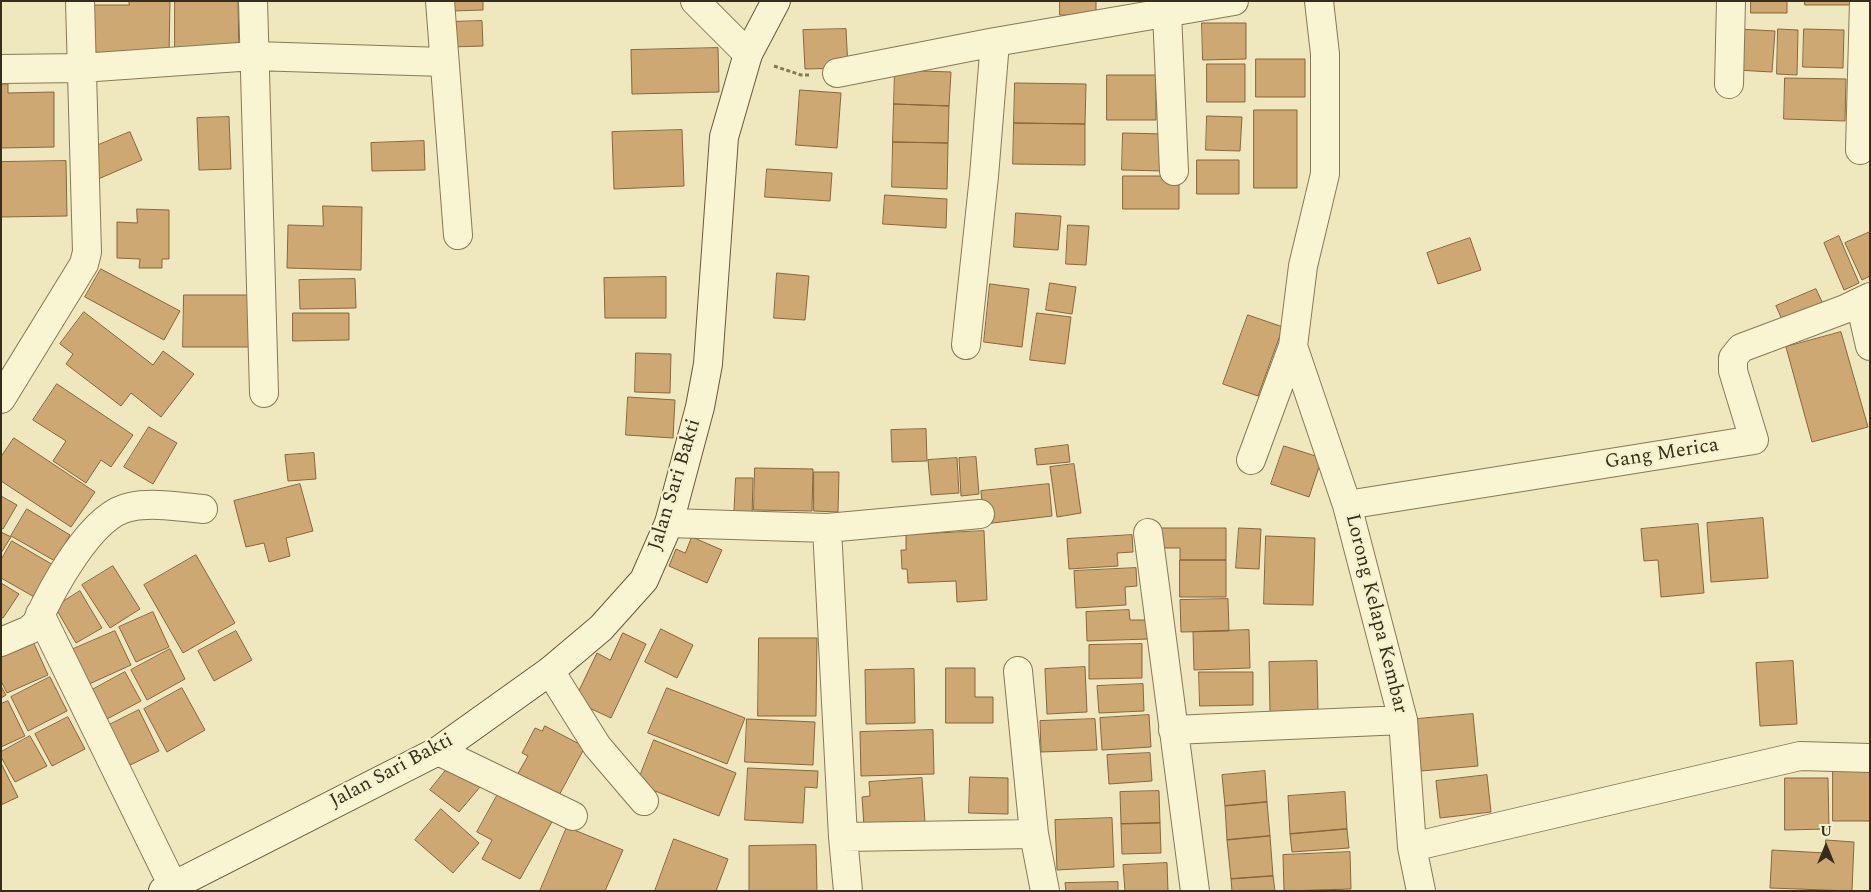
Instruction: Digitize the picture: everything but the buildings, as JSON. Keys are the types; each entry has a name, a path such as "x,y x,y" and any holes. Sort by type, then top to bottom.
{"street":[{"path":"1,399 84,264 86,252 80,1"},
{"path":"253,1 264,393"},
{"path":"440,1 443,62 458,235"},
{"path":"695,1 748,54"},
{"name":"Jalan Sari Bakti","path":"168,888 438,751 550,671 601,628 644,580 669,523 700,407 708,364 724,137 748,54 776,1"},
{"path":"837,73 995,42 1234,1"},
{"name":"Lorong Kelapa Kembar","path":"1251,460 1293,346 1303,266 1325,174 1325,54 1319,1"},
{"path":"1729,84 1731,1"},
{"path":"1860,150 1866,12"},
{"path":"1167,13 1174,171"},
{"path":"966,345 984,176 995,42"},
{"path":"1,69 82,68 254,56 443,62"},
{"name":"Gang Merica","path":"1347,504 1754,440 1733,371 1732,358 1741,348 1845,309 1865,299 1870,346"},
{"name":"Lorong Kelapa Kembar","path":"1293,346 1347,504 1403,720 1412,847 1422,891"},
{"path":"1,642 29,630 36,624 72,558 88,535 114,514 128,507 203,509"},
{"path":"669,523 827,528 980,514"},
{"path":"827,528 843,836 848,891"},
{"path":"1148,533 1195,891"},
{"path":"40,614 168,888"},
{"path":"1018,670 1034,834 1045,891"},
{"path":"550,671 597,746 644,801"},
{"path":"1173,730 1403,720"},
{"path":"438,751 573,816"},
{"path":"1412,847 1800,756 1870,758"},
{"path":"843,836 1034,834"}],"path":[{"path":"748,54 801,75 837,73"}]}
